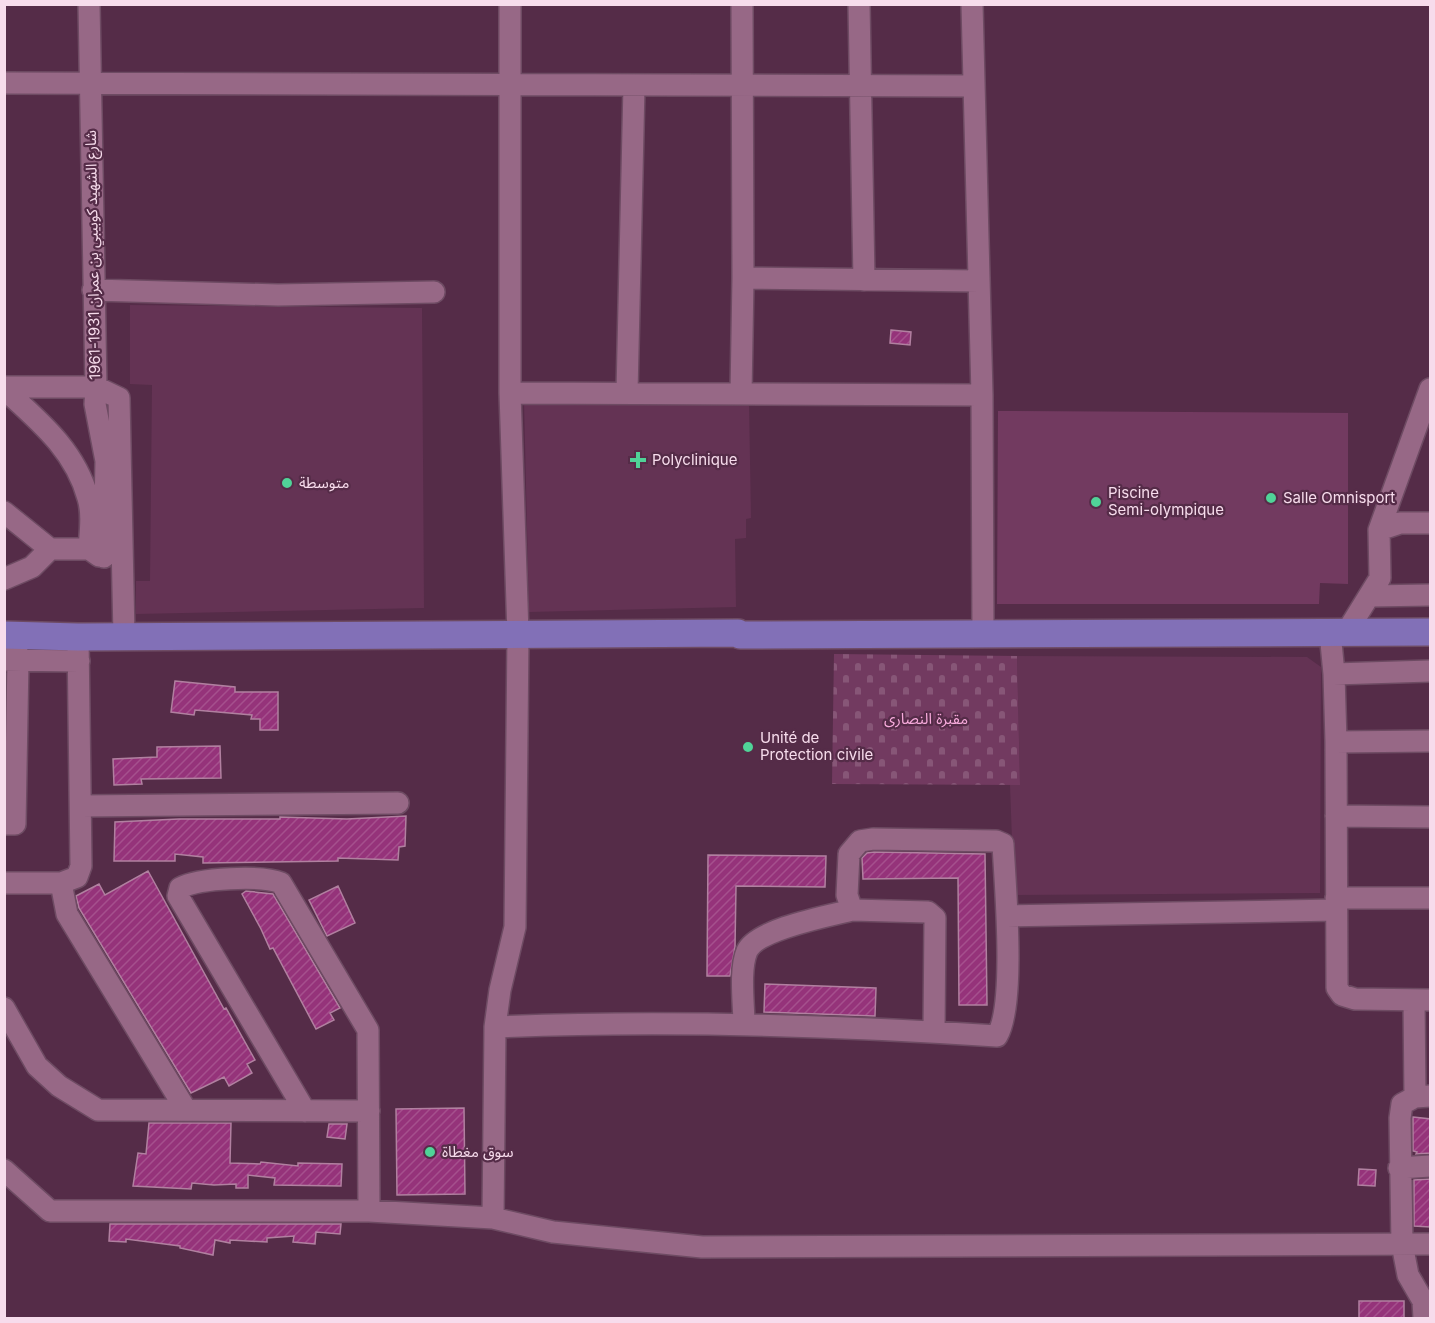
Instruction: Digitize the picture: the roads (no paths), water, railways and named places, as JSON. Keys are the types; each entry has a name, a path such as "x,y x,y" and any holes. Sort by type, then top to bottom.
{"main road":[{"path":"11,648 79,649 124,636 1431,632"}],"street":[{"name":"شارع الشهيد كوبيبي بن عمران 1931-1961","path":"89,4 95,404 106,461 105,556"},
{"path":"493,1218 495,1027 500,990 515,927 518,634 510,393 510,4"},
{"path":"741,394 742,4"},
{"path":"859,4 864,280"},
{"path":"972,4 982,395 983,634"},
{"path":"4,83 974,86"},
{"path":"627,393 634,86"},
{"path":"743,278 979,281"},
{"path":"93,290 278,295 434,292"},
{"path":"4,388 96,387"},
{"path":"4,388 52,432 72,458 89,499 124,636"},
{"path":"1426,1307 1408,1275 1402,1245 1399,1168 1402,1104 1423,1096 1422,1000 1355,999 1342,995 1336,988 1335,674 1338,632 1370,596 1380,578 1379,530 1431,389"},
{"path":"510,393 982,395"},
{"path":"4,512 50,549 105,556"},
{"path":"1379,530 1400,523 1431,523"},
{"path":"4,579 32,567 50,549"},
{"path":"1370,596 1431,595"},
{"path":"4,824 15,825 10,719 11,648"},
{"path":"4,883 61,883 76,878 81,866 79,649"},
{"path":"1335,674 1431,671"},
{"path":"1336,742 1431,741"},
{"path":"81,806 398,802"},
{"path":"1336,816 1431,817"},
{"path":"495,1027 597,1023 744,1025 997,1036 1002,1029 1006,1008 1007,916 1003,844 996,841 873,839 860,841 849,854 847,895 852,910"},
{"path":"305,1111 178,896 180,888 202,881 270,879 281,883 368,1030 369,1211"},
{"path":"61,883 67,914 186,1110"},
{"path":"1007,916 1336,904 1431,898"},
{"path":"744,1025 743,970 747,951 755,940 784,927 852,910 928,912 935,918 934,1032"},
{"path":"4,1008 37,1066 59,1086 98,1110 369,1111"},
{"path":"1399,1168 1431,1166"},
{"path":"4,1170 50,1211 369,1211 493,1218 553,1232 702,1247 1431,1244"}],"place":[{"name":"Polyclinique","path":"638,460"},
{"name":"متوسطة","path":"287,483"},
{"name":"Salle Omnisport","path":"1271,498"},
{"name":"Piscine Semi-olympique","path":"1096,502"},
{"name":"Unité de Protection civile","path":"748,747"},
{"name":"سوق مغطاة","path":"430,1152"}],"park label":[{"name":"مقبرة النصارى","path":"926,719"}]}
